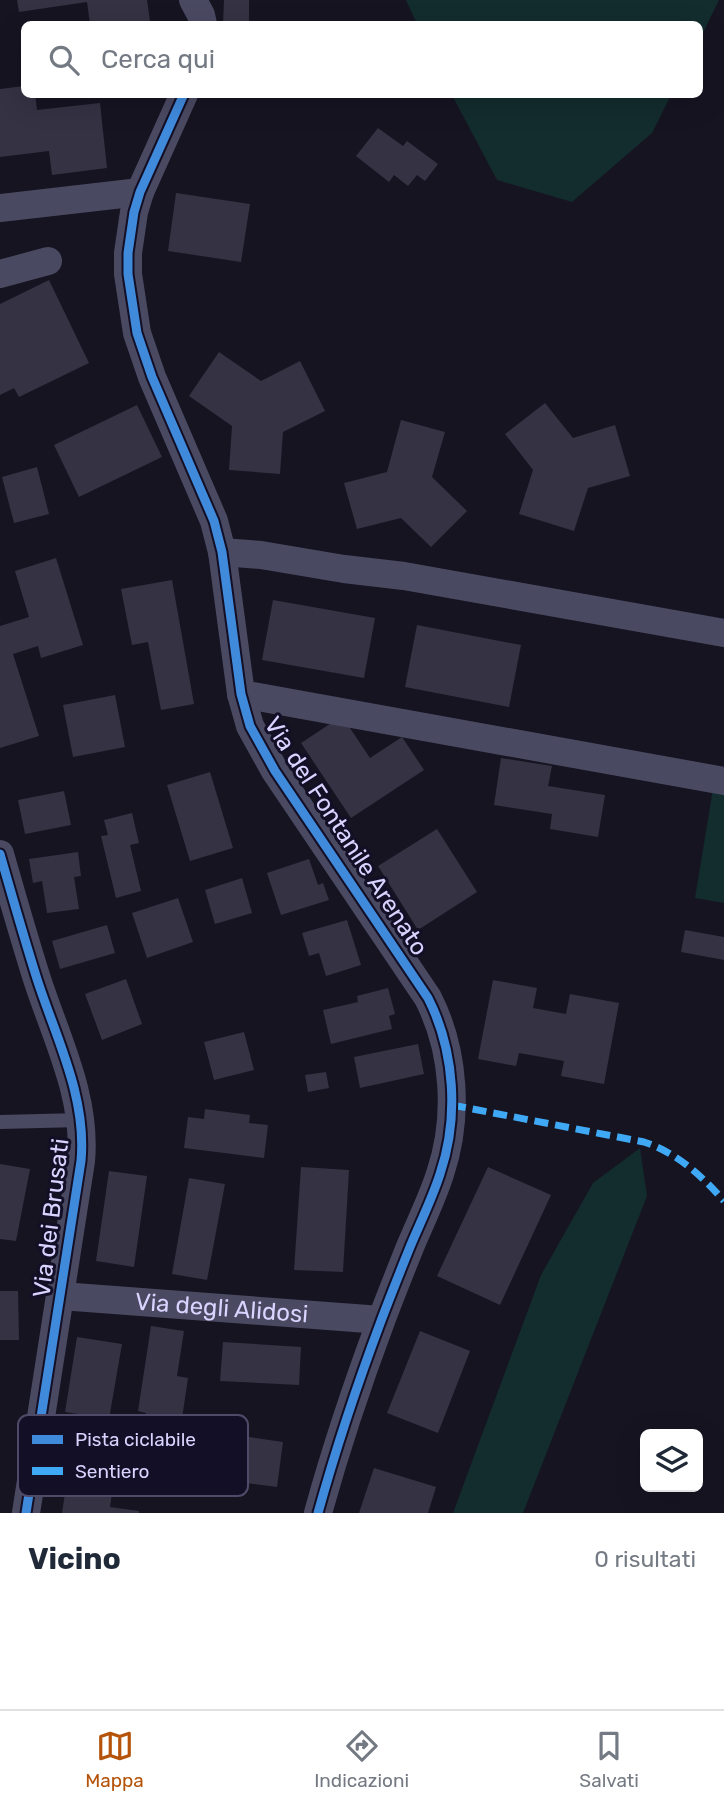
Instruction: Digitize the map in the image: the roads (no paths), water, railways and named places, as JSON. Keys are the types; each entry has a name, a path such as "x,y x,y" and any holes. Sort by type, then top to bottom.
{"street":[{"path":"193,0 202,21"},
{"name":"Via del Fontanile Arenato","path":"182,98 140,192 131,232 128,274 137,333 152,377 209,506 222,552 240,694 245,714 264,753 428,998 444,1040 451,1086 449,1134 441,1172 381,1320 342,1429 317,1513"},
{"path":"0,208 140,192"},
{"path":"0,274 48,261"},
{"path":"222,552 261,555 404,576 724,633"},
{"path":"240,694 724,781"},
{"name":"Via dei Brusati","path":"0,854 37,978 75,1090 81,1120 80,1161 42,1415"},
{"name":"Via degli Alidosi","path":"61,1296 381,1320"}],"lane":[{"path":"204,21 209,0"},
{"path":"0,1122 81,1120"}]}
